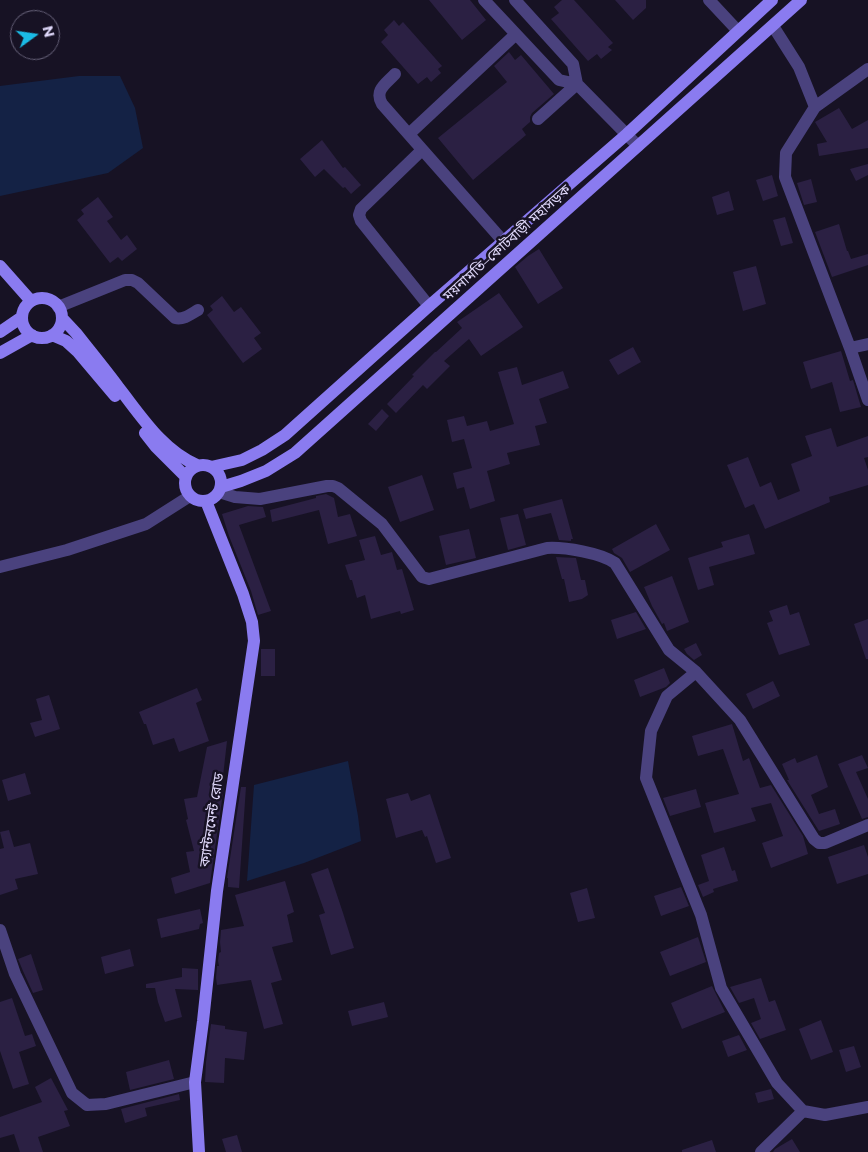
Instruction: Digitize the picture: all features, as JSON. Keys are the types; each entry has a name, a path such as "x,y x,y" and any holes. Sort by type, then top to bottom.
{"main road":[{"name":"ময়নামতি–কোটবাড়ী মহাসড়ক","path":"31,302 43,298 54,302 60,313 153,431 177,454 197,465 211,467 242,460 285,435 429,306 627,134 772,0"},
{"name":"ময়নামতি–কোটবাড়ী মহাসড়ক","path":"206,501 211,499 220,489 266,471 295,453 801,0"},
{"path":"0,266 31,302 22,317 24,327 32,335 42,338 52,335 60,325 60,313"},
{"path":"0,332 22,317"},
{"path":"0,353 32,335"},
{"path":"52,335 66,341 77,350 156,446 186,476"},
{"path":"197,465 188,472 185,487 190,496 200,501 206,501"},
{"path":"211,467 219,475 220,489"},
{"name":"ক্যান্টনমেন্ট রোড","path":"199,1152 195,1082 217,891 254,641 252,622 243,594 206,501"}],"street":[{"path":"484,0 559,80 577,84 638,146"},
{"path":"515,0 573,64 577,84"},
{"path":"710,0 738,31"},
{"path":"772,26 799,67 815,107"},
{"path":"409,134 516,34"},
{"path":"868,69 815,107 786,153 785,177 868,400"},
{"path":"395,74 380,91 378,98 503,241"},
{"path":"538,119 577,84"},
{"path":"422,150 361,209 359,215 361,221 429,306"},
{"path":"60,313 125,280 132,280 138,283 175,318 184,318 198,310"},
{"path":"850,348 868,344"},
{"path":"220,489 235,497 260,499 328,486 338,488 382,524 422,577 429,579 547,548 560,547 608,558 615,563 669,650 696,672 740,720 814,839 819,843 825,843 868,825"},
{"path":"0,567 67,550 146,524 190,496"},
{"path":"696,672 667,696 651,731 646,778 701,915 720,988 777,1083 804,1112 825,1115 868,1107"},
{"path":"0,930 16,974 72,1093 88,1105 106,1104 195,1082"},
{"path":"761,1152 804,1112"}],"water":[{"path":"79,76 120,76 135,108 143,148 108,173 0,196 0,86"},
{"path":"348,761 361,841 304,863 247,881 254,785"}],"building":[{"path":"429,0 470,0 486,20 462,40"},
{"path":"562,0 574,0 613,43 608,47 612,50 601,59 597,54 588,61 551,19 559,13 554,7"},
{"path":"615,0 646,0 646,8 633,20"},
{"path":"394,20 399,26 403,22 442,66 438,69 441,73 431,82 427,77 418,84 381,42 388,35 384,30"},
{"path":"509,52 515,60 521,55 554,94 532,113 530,122 522,129 526,135 473,180 438,138 507,82 494,66"},
{"path":"839,108 852,129 868,120 868,148 819,156 817,144 827,142 815,122"},
{"path":"322,140 343,168 345,167 361,185 351,194 324,169 315,177 300,159"},
{"path":"868,164 868,175 856,181 850,169"},
{"path":"772,175 778,196 763,201 756,180"},
{"path":"811,179 817,202 804,205 797,183"},
{"path":"729,191 734,210 717,215 712,197"},
{"path":"98,197 113,217 107,221 121,240 127,235 137,249 122,261 118,257 110,263 77,220 84,214 81,210"},
{"path":"785,217 793,243 781,246 773,220"},
{"path":"839,224 851,259 868,254 868,265 832,277 815,232"},
{"path":"539,249 563,288 538,304 515,267"},
{"path":"756,266 766,304 743,311 733,272"},
{"path":"499,293 523,327 481,356 469,339 444,361 450,366 427,389 423,385 396,413 387,404 414,376 412,375 462,328 457,322"},
{"path":"222,296 234,312 241,307 261,333 254,338 262,349 243,363 207,315 213,310 210,306"},
{"path":"633,347 641,362 618,375 609,360"},
{"path":"841,351 850,381 853,380 861,407 840,412 832,382 811,389 803,362"},
{"path":"517,367 522,385 563,371 569,388 539,399 547,423 535,426 540,445 507,453 510,464 487,471 495,501 470,509 464,487 457,489 453,473 472,468 464,439 452,442 447,420 464,416 467,426 487,421 490,431 514,424 498,372"},
{"path":"382,409 389,416 376,431 368,424"},
{"path":"831,428 837,447 868,436 868,457 864,458 868,470 868,485 829,497 830,502 765,529 754,504 745,508 727,465 748,457 760,487 771,482 778,500 800,491 791,464 812,456 805,436"},
{"path":"422,475 434,510 400,522 388,487"},
{"path":"326,494 334,498 338,517 350,514 357,536 328,544 319,510 272,522 270,510"},
{"path":"562,499 573,539 571,541 559,540 551,513 526,519 523,509"},
{"path":"248,506 263,507 266,517 239,525 271,611 258,615 222,514"},
{"path":"518,514 526,545 508,550 500,518"},
{"path":"656,524 670,550 630,572 622,558 614,553 612,549"},
{"path":"469,529 476,558 446,565 439,536"},
{"path":"749,534 755,554 709,567 714,585 698,590 688,558 723,547 721,542"},
{"path":"375,536 381,555 392,552 397,570 402,569 414,610 401,614 400,611 371,619 365,595 357,598 345,565 365,560 359,540"},
{"path":"556,557 576,558 581,580 585,580 588,595 582,599 569,602 564,579 562,579"},
{"path":"672,576 689,622 667,631 664,623 662,624 652,606 644,587"},
{"path":"787,605 790,615 799,612 810,645 779,655 767,623 773,621 769,611"},
{"path":"636,612 646,629 617,639 611,620"},
{"path":"868,619 868,659 866,659 854,624"},
{"path":"696,643 702,655 694,660 684,649"},
{"path":"261,649 275,649 275,676 261,676"},
{"path":"664,668 670,683 666,687 640,697 634,680"},
{"path":"773,681 780,696 753,709 746,694"},
{"path":"197,688 202,700 196,703 209,741 179,752 174,738 153,745 146,724 144,724 139,712"},
{"path":"49,695 60,729 35,737 30,723 42,720 36,699"},
{"path":"732,724 743,761 749,758 760,788 771,785 803,836 808,854 771,868 762,843 783,836 771,803 751,808 756,821 714,833 705,803 739,794 723,749 698,756 692,736"},
{"path":"227,741 222,785 224,786 210,883 175,894 171,878 190,872 186,852 194,851 186,820 188,819 184,799 197,797 207,747"},
{"path":"817,755 828,787 811,795 819,814 835,809 840,824 819,831 787,780 789,780 782,764 795,758 797,763"},
{"path":"862,755 868,768 856,772 868,799 868,817 862,819 838,764"},
{"path":"25,773 31,794 8,801 2,780"},
{"path":"241,787 246,787 239,888 228,887 227,878"},
{"path":"696,789 701,807 670,816 663,798"},
{"path":"408,793 411,801 430,794 451,858 436,863 427,836 425,837 422,830 396,838 386,799"},
{"path":"9,830 14,847 30,843 38,874 15,879 18,889 0,895 0,849 4,848 0,832"},
{"path":"864,845 868,857 868,874 837,884 828,857"},
{"path":"724,847 732,871 735,870 738,881 713,889 714,892 703,897 698,885 709,881 701,855"},
{"path":"328,868 354,948 331,955 319,915 325,913 311,874"},
{"path":"285,881 294,912 287,915 293,942 272,947 282,980 271,983 283,1024 264,1029 251,980 217,985 217,966 219,966 219,953 221,952 221,930 244,926 235,895"},
{"path":"681,887 689,906 661,916 654,896"},
{"path":"587,888 595,918 578,922 570,893"},
{"path":"200,909 203,923 200,924 199,929 161,938 157,919"},
{"path":"698,937 706,962 670,976 660,952"},
{"path":"130,949 134,966 105,974 101,957"},
{"path":"31,954 43,990 33,993 18,959"},
{"path":"182,968 198,969 198,990 175,989 182,1017 165,1022 155,988 146,988 146,984 182,977"},
{"path":"761,978 769,1002 775,1000 786,1030 760,1039 751,1023 761,1019 754,998 739,1003 730,987"},
{"path":"712,986 725,1012 682,1029 671,1003"},
{"path":"12,998 25,1036 32,1034 36,1046 19,1052 29,1084 13,1089 0,1051 0,1002"},
{"path":"384,1002 388,1017 352,1026 348,1011"},
{"path":"821,1020 833,1052 811,1060 799,1029"},
{"path":"211,1024 225,1026 225,1029 247,1032 244,1060 225,1058 224,1083 205,1082"},
{"path":"739,1035 747,1050 728,1057 722,1041"},
{"path":"854,1046 861,1067 846,1072 839,1050"},
{"path":"169,1060 174,1079 130,1090 126,1072"},
{"path":"51,1078 68,1110 64,1111 70,1126 38,1137 43,1152 20,1152 14,1134 0,1138 0,1117 42,1102 35,1087"},
{"path":"771,1089 774,1099 758,1103 755,1093"},
{"path":"179,1094 180,1100 145,1108 147,1116 125,1123 121,1109"},
{"path":"237,1135 242,1152 226,1152 222,1139"},
{"path":"792,1139 800,1152 773,1152 775,1149"},
{"path":"712,1140 716,1152 682,1152 682,1150"}]}
